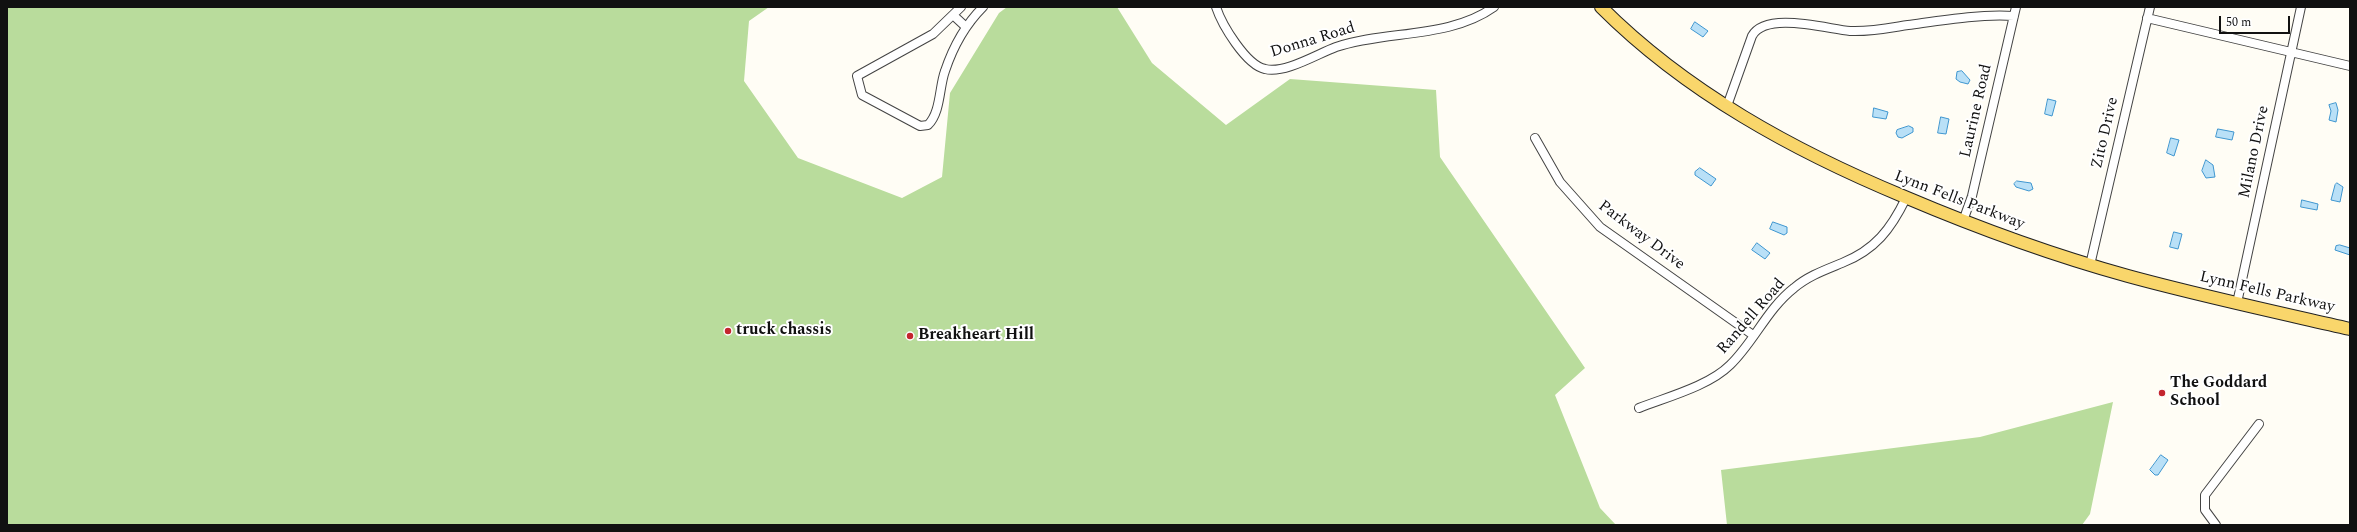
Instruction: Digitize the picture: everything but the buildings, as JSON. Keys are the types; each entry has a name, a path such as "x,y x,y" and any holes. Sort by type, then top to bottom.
{"main road":[{"name":"Lynn Fells Parkway","path":"1600,7 1649,50 1727,106 1808,153 1906,198 1963,222 2090,265 2237,303 2350,329"}],"street":[{"path":"961,7 933,34 857,76 862,95 920,126 928,124 936,111 944,72 966,27 983,7"},
{"name":"Donna Road","path":"1216,7 1218,16 1248,60 1256,67 1275,70 1351,43 1463,23 1494,7"},
{"name":"Laurine Road","path":"1963,222 1972,196 2016,7"},
{"name":"Zito Drive","path":"2090,265 2150,7"},
{"name":"Milano Drive","path":"2237,303 2301,7"},
{"path":"953,15 966,27"},
{"path":"1727,106 1752,36 1756,30 1765,25 1784,23 1864,31 1982,15 2014,16"},
{"path":"2147,18 2350,66"},
{"name":"Parkway Drive","path":"1535,138 1560,182 1600,226 1753,335"},
{"name":"Randell Road","path":"1639,408 1675,394 1722,372 1738,356 1776,306 1798,284 1813,275 1863,253 1881,239 1891,227 1906,198"},
{"path":"2216,525 2205,510 2204,495 2259,424"}],"green space":[{"path":"7,7 769,7 749,21 744,81 798,158 902,198 942,177 950,93 999,13 1007,7 1117,7 1152,63 1226,125 1290,79 1436,90 1440,157 1585,368 1555,395 1600,508 1616,525 7,525"},
{"path":"2113,402 2090,514 2082,525 1727,525 1721,470 1980,437"}],"water":[{"path":"1695,22 1708,31 1703,37 1691,29"},
{"path":"1962,71 1970,80 1968,84 1960,82 1956,79 1957,72"},
{"path":"2048,99 2056,101 2052,116 2045,114"},
{"path":"2336,103 2338,110 2336,122 2329,120 2331,111 2329,105"},
{"path":"1874,108 1888,112 1886,119 1873,117"},
{"path":"1941,117 1949,119 1946,134 1938,133"},
{"path":"1909,126 1913,128 1913,132 1902,138 1898,137 1896,133 1897,130"},
{"path":"2218,129 2234,132 2232,140 2216,137"},
{"path":"2171,138 2179,140 2174,156 2167,153"},
{"path":"2206,160 2213,165 2215,177 2206,178 2202,171"},
{"path":"1700,168 1716,179 1711,186 1695,175 1695,172"},
{"path":"2017,181 2031,183 2033,189 2029,191 2016,187 2014,184"},
{"path":"2337,183 2343,187 2340,202 2331,200 2335,185"},
{"path":"2302,200 2318,204 2317,210 2301,207"},
{"path":"1773,222 1787,227 1787,233 1784,235 1770,229"},
{"path":"2174,232 2182,234 2178,249 2170,247"},
{"path":"1757,243 1770,253 1765,259 1752,250"},
{"path":"2340,245 2350,248 2350,255 2335,250 2336,246"},
{"path":"2161,455 2168,460 2158,475 2155,475 2150,470"}],"place":[{"name":"truck chassis","path":"728,331"},
{"name":"Breakheart Hill","path":"910,336"},
{"name":"The Goddard School","path":"2162,393"}]}
